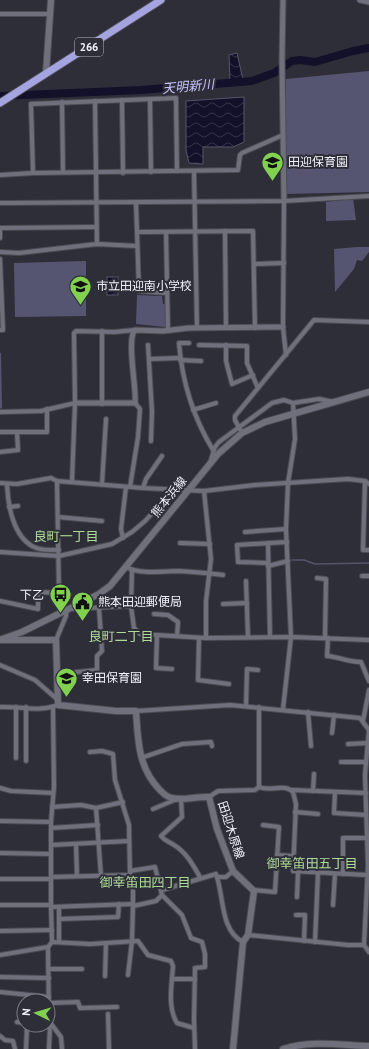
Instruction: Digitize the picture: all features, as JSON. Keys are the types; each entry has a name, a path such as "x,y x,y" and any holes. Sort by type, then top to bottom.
{"highway":[{"name":"266","path":"1,102 161,0"}],"main road":[{"path":"46,73 51,0"},
{"name":"熊本浜線","path":"0,640 22,632 99,594 110,586 129,568 190,489 228,443 242,433 265,422 369,392"},
{"path":"0,640 56,640 58,674 56,704 116,711 136,711 138,748 147,774 167,796 179,799"},
{"name":"田迎木原線","path":"179,799 209,797 217,829 233,871 253,890"},
{"path":"234,1049 243,942 248,935 253,890"},
{"path":"284,1049 334,1043 369,1046"}],"street":[{"path":"283,0 283,327 286,355"},
{"path":"360,0 369,2"},
{"path":"0,14 50,14"},
{"path":"33,173 30,104 176,98 177,171"},
{"path":"150,99 151,172"},
{"path":"122,100 123,173"},
{"path":"95,101 95,202 97,244"},
{"path":"62,102 63,172"},
{"path":"0,175 63,172 123,173 238,170 240,155 242,153 283,136"},
{"path":"194,171 197,328"},
{"path":"0,204 284,201 369,196"},
{"path":"136,202 138,291 167,293"},
{"path":"0,238 0,228 96,227"},
{"path":"224,231 226,328"},
{"path":"137,232 253,231 255,328"},
{"path":"166,232 168,331"},
{"path":"0,252 19,253 97,244 137,246"},
{"path":"0,259 3,330 0,330"},
{"path":"254,264 284,263"},
{"path":"242,433 235,420 235,416 314,320 369,322"},
{"path":"72,481 74,333 76,331 168,331 197,328 283,327"},
{"path":"123,538 121,529 138,437 140,409 135,403 132,357 132,334 135,330"},
{"path":"102,331 102,404"},
{"path":"189,343 179,343 181,370 193,410 213,450"},
{"path":"148,345 152,412 151,442"},
{"path":"199,345 247,346 247,363 258,388"},
{"path":"226,345 226,361 232,384 253,375"},
{"path":"149,359 201,361"},
{"path":"210,464 213,450 219,442 272,403 284,400 293,403 319,399 335,402"},
{"path":"0,412 47,409 74,403 135,403"},
{"path":"193,410 216,403"},
{"path":"283,710 291,637 286,530 288,483 294,457 295,414 293,403"},
{"path":"0,432 47,432 47,409"},
{"path":"102,484 106,419"},
{"path":"0,452 18,450 17,432"},
{"path":"143,488 146,479 162,456"},
{"path":"0,483 7,485 37,479 51,478 57,481 204,491 348,479 367,482 363,550 369,550"},
{"path":"56,640 66,616 60,593 57,481"},
{"path":"7,485 9,507 19,530 30,545 39,549 59,550"},
{"path":"0,552 59,556 103,547 123,538 156,511 175,489"},
{"path":"204,491 210,544 206,602 206,638"},
{"path":"9,507 18,506"},
{"path":"58,517 102,521"},
{"path":"245,532 286,530"},
{"path":"287,542 237,544 238,562 268,565 288,561"},
{"path":"180,543 210,544"},
{"path":"268,543 270,637"},
{"path":"223,574 129,568 133,622 137,631 140,634 199,638 291,637 369,640"},
{"path":"362,576 369,576"},
{"path":"317,578 326,579 327,656 338,656 348,662 361,662 369,681"},
{"path":"246,581 248,638"},
{"path":"0,601 38,609 38,592 60,593"},
{"path":"223,604 247,603"},
{"path":"65,610 131,606"},
{"path":"58,674 97,670 97,656 102,651 100,608"},
{"path":"154,614 168,615 178,622 177,636"},
{"path":"157,635 156,668 172,669"},
{"path":"199,638 198,680 229,684"},
{"path":"0,665 34,680 56,704 51,822 52,942 48,946 0,955"},
{"path":"246,706 247,669 258,670"},
{"path":"363,721 369,690"},
{"path":"0,708 26,707 36,709 56,704"},
{"path":"136,711 230,705 360,718 363,721 369,730 366,762 366,793 368,806 366,815 367,875 364,945 369,952"},
{"path":"16,707 16,758"},
{"path":"26,707 26,761"},
{"path":"259,707 260,787"},
{"path":"308,712 310,746"},
{"path":"332,732 334,715"},
{"path":"141,758 182,744 211,742 212,746"},
{"path":"348,744 368,744"},
{"path":"90,752 102,751 113,754 115,780 129,825 130,873 133,884 133,905 132,941 128,975"},
{"path":"341,762 366,762"},
{"path":"313,791 314,774"},
{"path":"209,797 218,791 255,790 260,787 263,789 287,788 292,790 366,793"},
{"path":"0,788 53,793"},
{"path":"292,790 295,797 296,812 292,869 298,872 367,875"},
{"path":"335,792 334,813 366,815"},
{"path":"153,809 179,799 182,816 161,836 165,841 174,845 191,862 200,877"},
{"path":"52,807 85,806 90,809 123,802"},
{"path":"96,808 100,842 101,876"},
{"path":"296,812 318,814"},
{"path":"0,821 51,822"},
{"path":"51,828 98,825"},
{"path":"253,890 275,892 279,827 263,825"},
{"path":"342,874 343,838 366,838"},
{"path":"51,845 129,841"},
{"path":"76,844 77,876"},
{"path":"0,853 51,854"},
{"path":"277,855 293,856"},
{"path":"0,879 101,876 130,873 155,867 162,892 182,914 191,938 202,942 203,945 205,967 195,968 195,1049"},
{"path":"0,905 133,905 156,900 162,892 200,877 216,874 217,877 226,877 233,871"},
{"path":"297,897 298,872"},
{"path":"315,942 318,873"},
{"path":"333,905 335,874"},
{"path":"217,877 228,926 236,939 243,942"},
{"path":"59,919 118,917 119,904"},
{"path":"59,906 59,942"},
{"path":"296,914 305,915 304,941"},
{"path":"0,931 52,930"},
{"path":"248,935 315,942 364,945"},
{"path":"52,942 106,943 138,941 148,955 171,962 173,966 172,1009 175,1019 177,1023 194,1028"},
{"path":"105,976 106,943"},
{"path":"48,946 49,993"},
{"path":"49,969 82,969"},
{"path":"0,976 49,978"},
{"path":"172,979 195,979"},
{"path":"0,992 16,993"},
{"path":"56,1003 78,1002 80,1008 117,1008"},
{"path":"108,1014 109,1049"},
{"path":"56,1032 61,1037 62,1049"},
{"path":"26,1049 27,1033"},
{"path":"49,1049 50,1033"},
{"path":"0,1036 4,1040 13,1041 15,1049"}],"shaded area":[{"path":"369,71 369,192 286,194 286,79"},
{"path":"353,198 356,220 326,221 326,202"},
{"path":"369,247 369,252 362,261 357,260 354,269 335,292 334,249"},
{"path":"86,261 86,316 15,317 14,263"},
{"path":"137,295 162,296 163,304 165,304 165,327 136,324"},
{"path":"1,353 2,409 0,408"}],"water":[{"path":"237,53 243,80 230,80 229,55"},
{"path":"244,97 244,142 233,147 203,147 203,164 189,163 186,150 186,101"},
{"path":"107,277 118,277 118,295 107,295"}],"waterway":[{"name":"天明新川","path":"0,96 141,90 252,81 274,73 292,61 300,60 315,62 369,48"},
{"path":"292,560 304,560 315,564 369,563"}],"place":[{"name":"田迎保育園","path":"272,182"},
{"name":"市立田迎南小学校","path":"80,306"},
{"name":"下乙","path":"60,614"},
{"name":"熊本田迎郵便局","path":"83,622"},
{"name":"幸田保育園","path":"66,698"}],"district":[{"name":"良町一丁目","path":"66,536"},
{"name":"良町二丁目","path":"121,636"},
{"name":"御幸笛田五丁目","path":"312,863"},
{"name":"御幸笛田四丁目","path":"145,882"}]}
